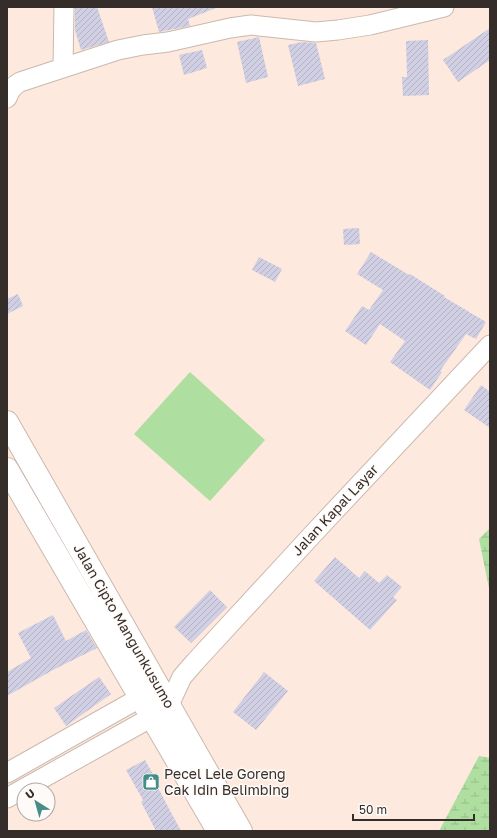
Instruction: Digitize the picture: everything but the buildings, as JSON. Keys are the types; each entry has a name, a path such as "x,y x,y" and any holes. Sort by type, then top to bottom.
{"street":[{"path":"63,68 64,7"},
{"path":"7,98 10,90 15,85 118,50 168,42 251,25 316,32 338,30 370,25 444,7"},
{"name":"Jalan Kapal Layar","path":"155,702 182,676 312,534 490,344"},
{"name":"Jalan Cipto Mangunkusumo","path":"7,422 155,702 218,831"},
{"name":"Jalan Cipto Mangunkusumo","path":"7,469 155,702 241,831"},
{"path":"7,773 155,702"},
{"path":"7,798 155,702"}],"green space":[{"path":"190,372 265,440 210,501 134,434"},
{"path":"490,528 490,593 479,539"},
{"path":"479,756 490,758 490,831 439,831"}],"place":[{"name":"Pecel Lele Goreng Cak Idin Belimbing","path":"151,782"}]}
